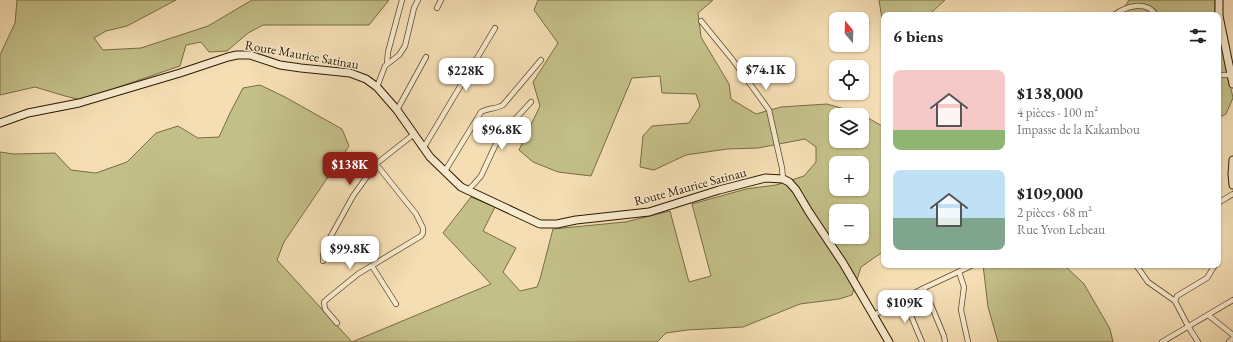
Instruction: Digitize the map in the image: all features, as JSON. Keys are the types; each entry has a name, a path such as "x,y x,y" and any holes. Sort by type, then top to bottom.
{"main road":[{"path":"1219,0 1219,12"},
{"path":"1221,26 1233,84"},
{"name":"Route Maurice Satinau","path":"0,122 28,113 79,103 228,57 237,55 257,56 280,65 350,73 366,79 377,87 397,110 430,157 461,187 540,224 557,224 576,220 650,212 719,190 765,178 783,179"},
{"path":"1233,160 1233,185"},
{"path":"783,179 789,182 796,190 843,263 889,342"}],"street":[{"path":"377,87 387,63 388,52 402,0"},
{"path":"387,63 399,54 405,46 414,8 418,0"},
{"path":"438,8 441,0"},
{"path":"1120,12 1133,5 1141,5 1148,7 1154,12"},
{"path":"702,21 770,110 783,179"},
{"path":"424,147 495,28"},
{"path":"397,110 426,57"},
{"path":"445,171 481,112 498,108 503,105 541,60"},
{"path":"1221,75 1231,75"},
{"path":"467,191 481,176 495,146 506,129 531,102"},
{"path":"323,261 326,245 353,196 376,164 414,134"},
{"path":"336,323 325,309 324,302 344,284 423,234 423,228 416,214 376,164"},
{"path":"1221,201 1233,194"},
{"path":"372,266 396,304"},
{"path":"874,315 924,288 967,268"},
{"path":"1138,268 1148,282 1175,301 1198,342"},
{"path":"1175,301 1178,296 1207,278 1212,268"},
{"path":"959,272 964,287 961,310 968,342"},
{"path":"924,288 944,336 945,342"},
{"path":"904,299 922,342"},
{"path":"1162,342 1233,300"},
{"path":"1208,315 1233,336 1229,342"}],"shaded area":[{"path":"17,0 176,0 127,26 106,31 94,38 103,50 141,48 208,26 252,0 389,0 369,25 263,25 248,33 227,51 209,52 201,42 186,45 180,66 81,100 35,87 0,95 0,55 15,23"},
{"path":"538,0 713,0 698,13 701,37 729,84 731,99 756,114 781,107 827,104 841,108 829,108 829,148 869,148 869,119 881,125 881,253 861,267 852,295 839,299 800,304 743,327 687,330 666,333 657,342 352,342 491,284 443,233 471,197 495,207 483,231 516,248 503,272 520,291 537,287 553,229 625,222 670,211 689,282 711,276 692,204 746,189 776,185 804,176 816,162 816,147 805,139 758,148 727,149 686,155 654,170 640,167 643,136 652,126 689,123 700,106 696,94 662,93 660,76 632,78 591,176 558,172 533,162 519,150 540,106 533,82 558,43 534,10"},
{"path":"879,0 945,0 932,12 881,13"},
{"path":"1129,0 1215,0 1215,12 1122,12"},
{"path":"1221,42 1233,98 1226,114 1221,116"},
{"path":"260,85 285,97 342,129 349,146 284,242 277,260 352,342 0,342 0,152 14,154 55,153 71,170 96,173 127,162 156,133 178,126 198,138 219,137 243,88"},
{"path":"983,268 1067,268 1084,284 1110,329 1113,342 998,342 988,307"}]}
